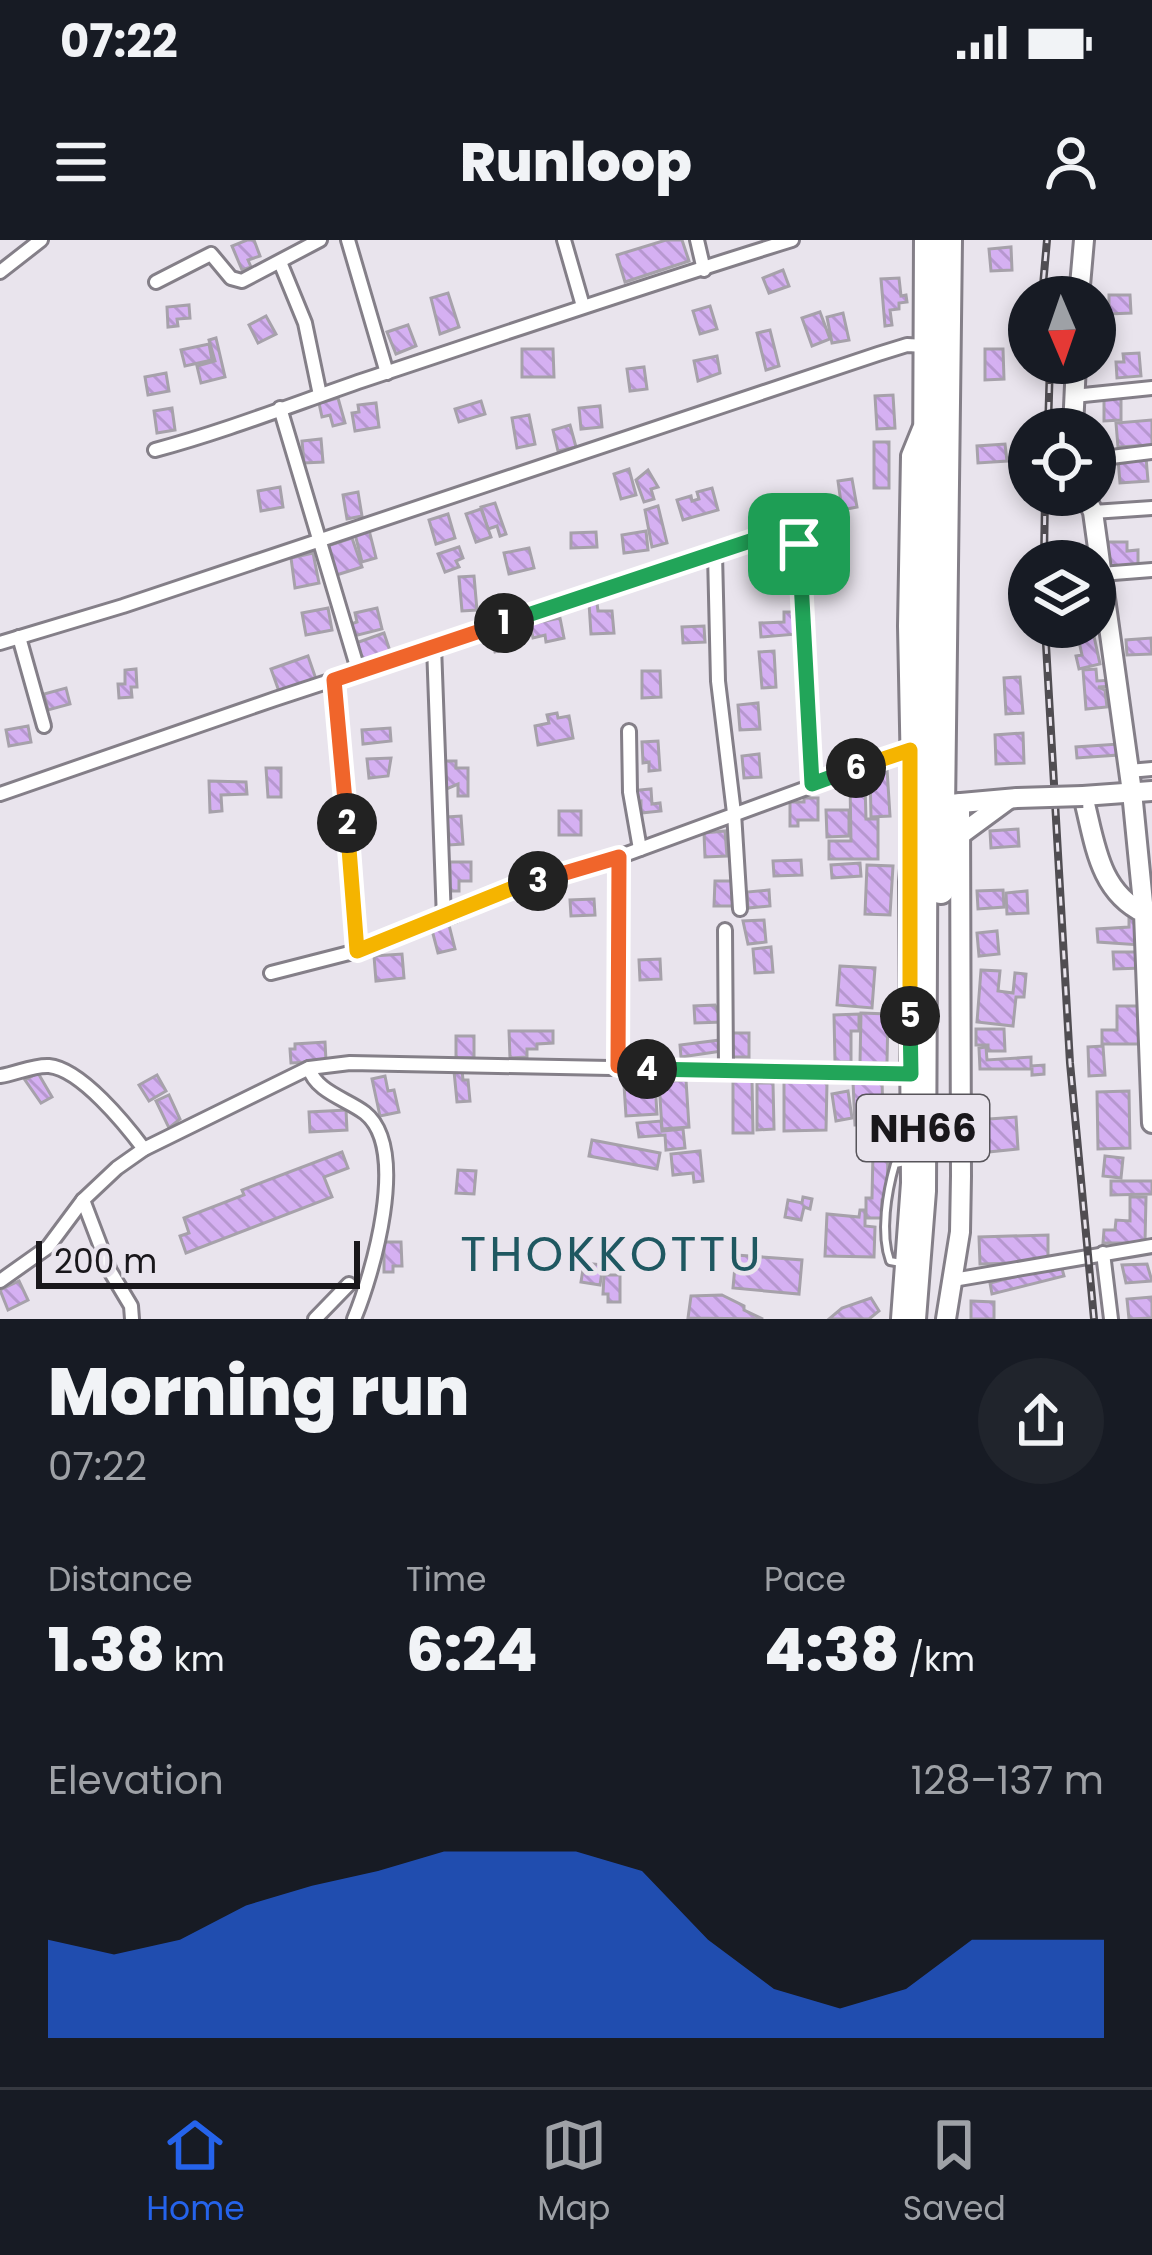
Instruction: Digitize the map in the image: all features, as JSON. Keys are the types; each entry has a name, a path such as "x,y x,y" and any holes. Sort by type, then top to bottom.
{"highway":[{"name":"NH66","path":"914,1319 923,1191 935,811 936,422 925,346 927,240"},
{"name":"NH66","path":"935,811 916,748 949,240"},
{"name":"NH66","path":"928,1319 937,1191 932,937"}],"street":[{"path":"0,272 41,240"},
{"path":"156,282 212,254 236,281 320,240"},
{"path":"348,240 387,373"},
{"path":"564,240 583,307"},
{"path":"697,240 704,270"},
{"path":"154,450 224,431 280,408 792,240"},
{"path":"1081,276 1084,240"},
{"path":"280,262 305,323 320,395"},
{"path":"0,644 878,354 908,345 925,346"},
{"path":"1074,408 1075,384"},
{"path":"1074,396 1152,388"},
{"path":"280,408 359,673"},
{"path":"1116,456 1152,452"},
{"path":"1116,505 1152,508"},
{"path":"0,794 777,532 797,531 812,784"},
{"path":"715,554 718,680 740,909"},
{"path":"1116,573 1152,570"},
{"path":"19,638 44,726"},
{"path":"434,646 444,919"},
{"path":"1112,648 1129,771 1142,792 1152,1124"},
{"path":"334,680 357,951"},
{"path":"629,731 630,792 640,849"},
{"path":"272,973 357,951 513,888 619,857 916,748"},
{"path":"1129,771 1152,769"},
{"path":"935,811 1013,798 1142,792"},
{"path":"1083,796 1104,876 1122,903 1144,913"},
{"path":"961,835 1013,798"},
{"path":"935,811 961,835 962,1176 946,1319"},
{"path":"901,1319 911,1161 909,926 935,811"},
{"path":"618,1066 619,857"},
{"path":"725,930 726,1068"},
{"path":"0,1280 48,1247 83,1200 144,1149 309,1067 333,1063 618,1066 911,1074"},
{"path":"309,1067 319,1084 369,1116 384,1146 377,1254 354,1319"},
{"path":"0,1076 57,1068 106,1102 144,1149"},
{"path":"83,1200 110,1271 131,1306 132,1319"},
{"path":"953,1280 1152,1246"},
{"path":"1103,1253 1111,1319"},
{"path":"315,1319 349,1284"}],"building":[{"path":"254,240 260,256 248,260 251,267 242,270 232,246"},
{"path":"682,240 689,261 625,282 617,255"},
{"path":"1011,247 1012,270 991,271 989,249"},
{"path":"783,270 789,286 769,293 763,278"},
{"path":"899,278 901,296 906,295 907,302 890,310 892,325 885,326 881,279"},
{"path":"448,293 459,327 440,334 431,298"},
{"path":"1116,295 1130,295 1131,313 1116,314"},
{"path":"189,305 190,318 177,319 178,326 168,327 167,307"},
{"path":"710,306 717,329 700,334 693,311"},
{"path":"820,312 830,339 812,346 802,318"},
{"path":"843,313 849,340 832,343 827,317"},
{"path":"266,316 276,334 258,343 249,325"},
{"path":"408,325 416,346 396,354 387,332"},
{"path":"770,330 779,366 766,370 757,333"},
{"path":"216,338 225,377 201,383 197,366 215,361 209,340"},
{"path":"209,344 212,360 185,366 181,350"},
{"path":"522,349 553,349 554,377 522,377"},
{"path":"985,349 1003,349 1004,379 985,380"},
{"path":"1139,353 1141,376 1117,378 1116,362 1124,362 1123,354"},
{"path":"717,356 720,373 698,381 694,361"},
{"path":"644,367 647,389 630,391 627,369"},
{"path":"166,373 169,391 148,395 145,377"},
{"path":"893,395 895,428 877,429 875,396"},
{"path":"1121,397 1121,420 1116,420 1116,408 1104,408 1104,398"},
{"path":"338,398 345,423 333,426 330,415 322,417 319,403"},
{"path":"481,401 485,414 459,422 455,409"},
{"path":"376,403 379,427 355,431 352,413 359,412 358,405"},
{"path":"600,406 602,427 581,429 579,408"},
{"path":"172,408 175,430 157,433 154,411"},
{"path":"529,415 535,444 517,448 512,418"},
{"path":"1152,420 1152,445 1118,447 1116,423"},
{"path":"570,425 576,447 558,451 553,430"},
{"path":"321,439 323,462 304,463 302,441"},
{"path":"874,442 889,442 889,488 874,488"},
{"path":"1005,444 1007,461 978,463 977,446"},
{"path":"1146,457 1148,481 1120,483 1118,459"},
{"path":"629,469 636,495 621,499 614,474"},
{"path":"648,470 658,487 651,489 654,499 644,502 636,480"},
{"path":"852,479 857,507 842,510 838,481"},
{"path":"280,487 283,507 261,511 258,491"},
{"path":"712,488 718,510 683,520 677,500 699,499 697,492"},
{"path":"358,492 362,516 347,519 343,495"},
{"path":"495,503 506,534 500,536 497,526 488,529 481,507"},
{"path":"658,506 667,543 652,547 645,510"},
{"path":"481,509 491,537 476,542 466,514"},
{"path":"448,514 455,538 436,544 429,520"},
{"path":"369,530 376,558 362,562 355,534"},
{"path":"646,531 648,550 624,553 622,535"},
{"path":"596,532 597,547 571,548 571,533"},
{"path":"352,538 362,567 330,577 321,548"},
{"path":"795,540 796,548 788,549 789,557 767,559 766,542"},
{"path":"1116,542 1127,542 1127,551 1138,550 1138,567 1116,569"},
{"path":"459,547 463,558 456,561 459,567 445,572 438,554"},
{"path":"529,548 534,568 509,574 504,553"},
{"path":"313,553 319,583 295,588 291,558"},
{"path":"474,576 477,610 462,611 459,577"},
{"path":"589,603 597,603 598,611 612,611 614,633 591,634"},
{"path":"328,608 332,630 306,635 302,613"},
{"path":"377,608 382,629 354,636 355,613"},
{"path":"784,612 796,612 797,634 761,637 760,623 784,622"},
{"path":"560,618 564,638 546,642 545,635 533,638 530,624"},
{"path":"704,626 705,642 683,643 682,627"},
{"path":"513,631 517,646 495,652 491,636"},
{"path":"384,633 390,651 362,661 356,643"},
{"path":"1151,638 1152,654 1127,655 1126,640"},
{"path":"1080,648 1097,648 1100,664 1079,669 1076,656 1082,655"},
{"path":"774,651 776,687 762,688 759,652"},
{"path":"308,656 317,682 280,694 271,669"},
{"path":"136,669 132,697 119,698 118,684 125,684 125,670"},
{"path":"1096,669 1097,681 1113,680 1114,686 1098,687 1105,690 1107,707 1086,709 1083,670"},
{"path":"642,671 660,671 661,697 642,698"},
{"path":"1020,677 1023,713 1006,714 1004,678"},
{"path":"66,688 70,704 48,710 44,694"},
{"path":"758,703 760,729 740,730 738,705"},
{"path":"557,713 558,718 569,716 573,738 538,745 535,726 549,723 547,715"},
{"path":"28,726 31,742 9,746 6,730"},
{"path":"390,728 391,741 363,744 362,730"},
{"path":"1023,733 1024,763 996,764 995,735"},
{"path":"658,741 660,770 649,771 649,762 643,763 642,742"},
{"path":"1118,744 1118,755 1077,758 1076,747"},
{"path":"759,754 761,777 744,778 742,756"},
{"path":"391,758 388,776 369,778 367,759"},
{"path":"443,761 468,768 468,796 458,796 458,784 444,790"},
{"path":"266,768 281,768 281,797 268,797"},
{"path":"887,769 890,816 871,817 870,770"},
{"path":"209,781 246,782 247,794 221,795 222,811 210,812"},
{"path":"850,783 865,783 866,819 878,819 878,859 829,859 829,841 851,841"},
{"path":"651,789 652,804 660,803 661,811 641,813 641,801 630,802 629,791"},
{"path":"804,798 818,798 818,820 798,820 798,826 790,826 790,802 804,802"},
{"path":"826,810 849,810 849,836 827,837"},
{"path":"559,811 581,811 581,835 559,835"},
{"path":"461,816 463,844 449,845 447,817"},
{"path":"1018,829 1019,846 991,848 990,831"},
{"path":"725,831 727,856 705,857 704,833"},
{"path":"801,860 802,875 774,876 773,861"},
{"path":"450,862 471,862 471,881 459,881 459,891 450,891"},
{"path":"860,863 861,876 832,878 831,865"},
{"path":"867,865 893,866 890,915 865,914"},
{"path":"715,881 734,881 734,906 714,906"},
{"path":"769,890 770,906 748,908 747,892"},
{"path":"1003,890 1004,907 978,909 977,891"},
{"path":"1027,891 1028,913 1007,914 1006,893"},
{"path":"594,899 595,915 571,916 570,900"},
{"path":"1138,916 1140,945 1098,942 1097,929 1129,927 1129,917"},
{"path":"764,920 766,942 748,944 743,921"},
{"path":"449,925 455,949 438,953 432,930"},
{"path":"997,931 999,954 979,956 977,933"},
{"path":"771,947 773,972 755,973 753,949"},
{"path":"1113,952 1142,952 1142,968 1114,969"},
{"path":"402,954 404,978 376,981 374,956"},
{"path":"660,959 661,979 640,980 639,960"},
{"path":"840,966 875,968 872,1008 837,1005"},
{"path":"981,970 1000,971 998,991 1013,993 1015,973 1026,974 1024,997 1016,997 1013,1026 977,1022"},
{"path":"715,1005 722,1022 695,1023 694,1006"},
{"path":"1117,1006 1144,1006 1145,1044 1102,1044 1102,1030 1117,1030"},
{"path":"861,1013 888,1014 887,1063 860,1063"},
{"path":"859,1014 859,1031 851,1031 851,1062 835,1062 834,1015"},
{"path":"976,1029 1004,1029 1005,1051 976,1045"},
{"path":"509,1031 553,1031 553,1043 527,1049 527,1057 510,1058"},
{"path":"730,1033 749,1033 749,1057 730,1057"},
{"path":"456,1036 474,1036 474,1058 456,1058"},
{"path":"720,1040 722,1051 681,1057 680,1045"},
{"path":"325,1042 326,1061 291,1063 290,1049 295,1044"},
{"path":"1103,1046 1105,1075 1089,1076 1088,1047"},
{"path":"986,1047 987,1060 1031,1057 1031,1066 1044,1065 1044,1074 1032,1075 1032,1069 980,1069 979,1048"},
{"path":"462,1070 470,1101 457,1102 454,1071"},
{"path":"38,1073 52,1097 41,1103 25,1080"},
{"path":"157,1075 166,1091 149,1101 139,1085"},
{"path":"385,1076 399,1112 380,1116 372,1079"},
{"path":"686,1080 689,1127 662,1129 659,1082"},
{"path":"733,1080 752,1080 753,1133 733,1133"},
{"path":"882,1080 883,1117 855,1125 853,1082"},
{"path":"784,1082 827,1082 826,1130 784,1131"},
{"path":"655,1083 657,1114 626,1116 624,1085"},
{"path":"757,1083 773,1083 774,1129 757,1130"},
{"path":"848,1091 852,1118 836,1121 832,1094"},
{"path":"1129,1091 1130,1148 1098,1149 1097,1092"},
{"path":"169,1095 180,1119 169,1128 156,1101"},
{"path":"346,1110 347,1130 310,1132 309,1112"},
{"path":"1016,1117 1018,1149 978,1153 976,1120"},
{"path":"661,1121 662,1131 683,1129 685,1148 666,1150 665,1135 639,1137 637,1123"},
{"path":"592,1140 660,1153 657,1169 589,1156"},
{"path":"700,1151 703,1181 694,1182 693,1173 673,1175 671,1154"},
{"path":"342,1152 348,1168 324,1177 332,1197 186,1253 180,1236 189,1233 184,1218"},
{"path":"873,1153 888,1153 882,1218 866,1218 866,1198 872,1198"},
{"path":"1105,1156 1123,1158 1121,1178 1103,1176"},
{"path":"458,1170 476,1171 474,1194 456,1193"},
{"path":"1111,1181 1152,1181 1152,1194 1111,1195"},
{"path":"803,1197 812,1199 801,1220 785,1217 788,1200 802,1203"},
{"path":"1130,1197 1146,1197 1145,1243 1103,1243 1104,1230 1115,1230 1116,1220 1130,1221"},
{"path":"860,1210 865,1210 865,1226 875,1227 874,1257 825,1256 827,1214 859,1217"},
{"path":"1048,1235 1048,1262 980,1264 979,1237"},
{"path":"384,1242 401,1242 402,1266 393,1266 393,1272 384,1272"},
{"path":"736,1255 802,1260 799,1294 733,1288"},
{"path":"584,1263 603,1265 600,1285 581,1282"},
{"path":"1147,1264 1152,1281 1126,1283 1122,1265"},
{"path":"1061,1265 1064,1276 992,1294 990,1283"},
{"path":"604,1275 620,1275 620,1302 608,1302 608,1294 603,1294"},
{"path":"19,1281 28,1300 8,1310 0,1290"},
{"path":"722,1295 763,1319 688,1318 691,1296"},
{"path":"1152,1297 1152,1318 1129,1319 1127,1299"},
{"path":"871,1298 879,1311 869,1319 829,1319 842,1308"},
{"path":"971,1301 994,1302 994,1319 971,1319"}],"railway":[{"path":"1044,276 1047,240"},
{"path":"1049,384 1049,408"},
{"path":"1044,540 1045,516"},
{"path":"1046,648 1070,1063 1094,1319"}],"district":[{"name":"THOKKOTTU","path":"612,1254"}],"route":[{"path":"796,530 799,544 812,784 910,750 911,1074 618,1066 619,857 513,888 357,951 334,680 777,532 796,530"}]}
